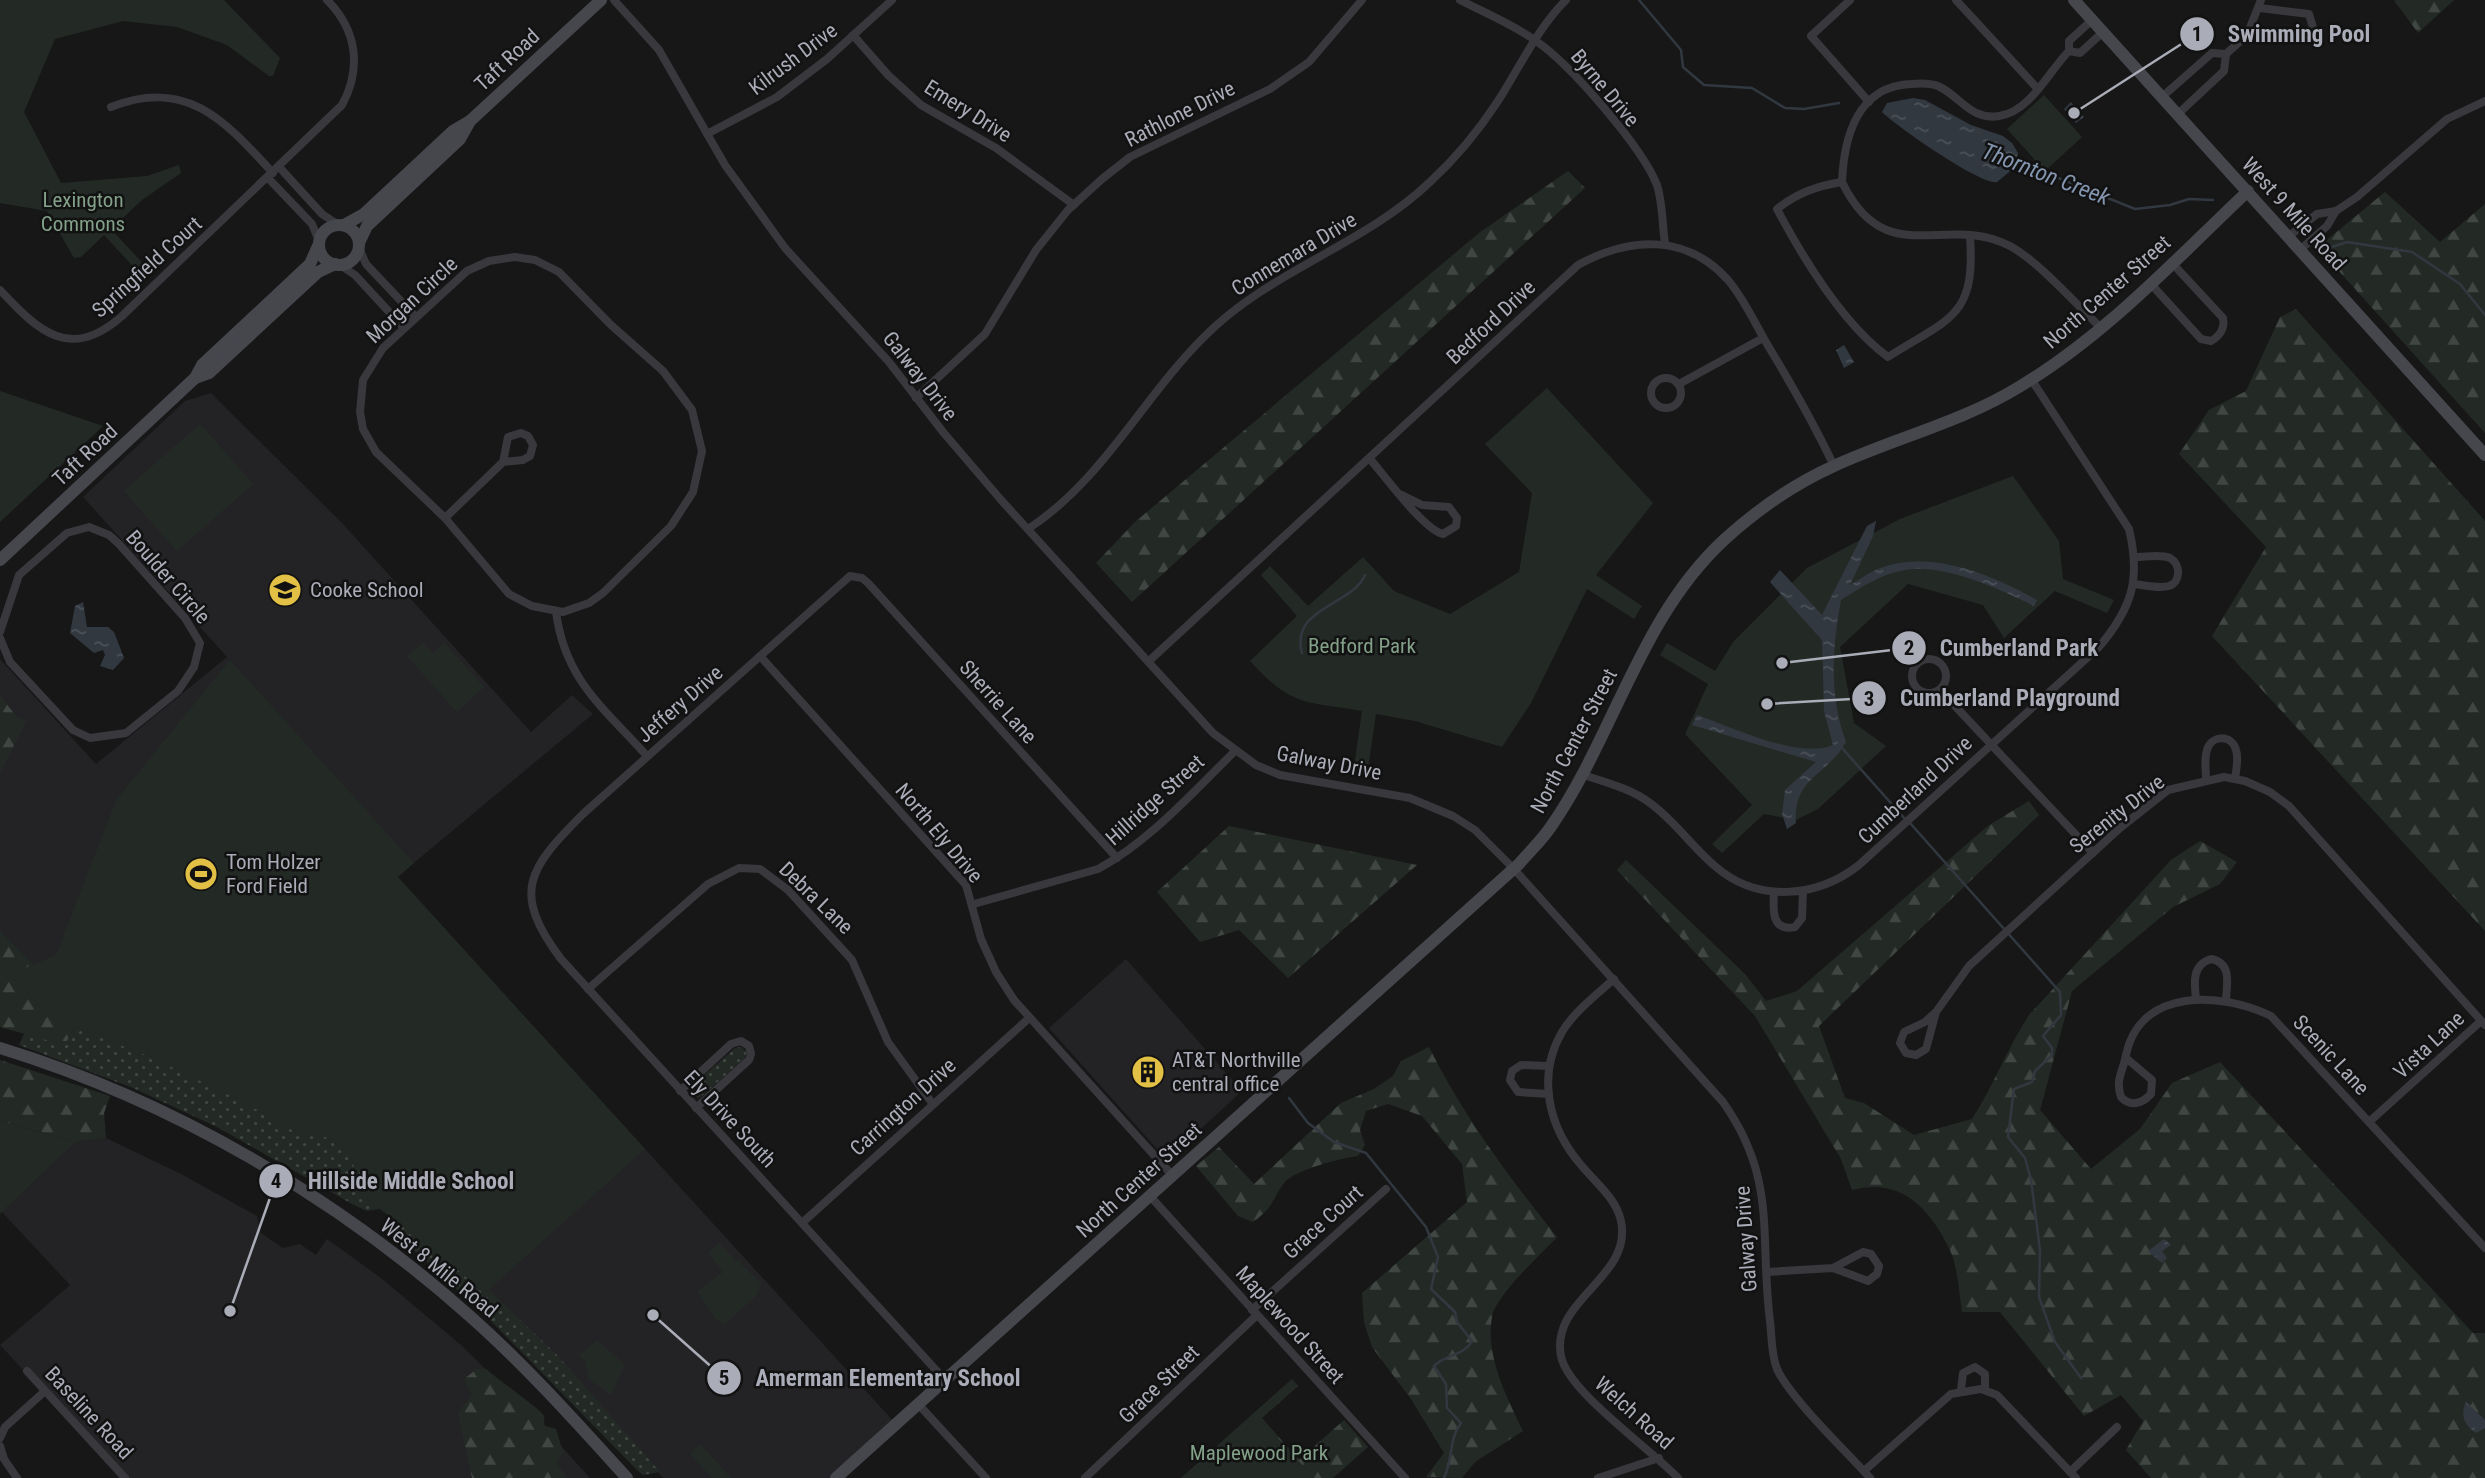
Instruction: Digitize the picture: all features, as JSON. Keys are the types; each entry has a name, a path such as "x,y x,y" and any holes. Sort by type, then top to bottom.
{"street":[{"name":"Springfield Court","path":"0,290 50,335 69,340 97,335 121,317 342,106 353,81 355,55 350,32 327,0"},
{"name":"Taft Road","path":"341,225 364,214 601,0"},
{"name":"Galway Drive","path":"614,0 659,50 764,222 889,362 916,398 1028,530 1206,725 1255,765 1280,775 1375,790 1431,806 1475,830 1614,979 1736,1121 1754,1158 1761,1185 1772,1353 1777,1368 1800,1400 1867,1475"},
{"name":"Kilrush Drive","path":"708,134 777,97 892,0"},
{"name":"Rathlone Drive","path":"916,398 985,334 1036,250 1074,205 1130,157 1270,89 1309,62 1362,0"},
{"name":"Byrne Drive","path":"1460,0 1535,40 1559,59 1609,116 1647,166 1657,185 1665,243"},
{"name":"Connemara Drive","path":"1028,530 1062,504 1087,478 1202,338 1229,313 1396,212 1431,182 1497,103 1535,40 1566,0"},
{"path":"1850,0 1811,36 1869,102"},
{"path":"1956,0 2038,88"},
{"name":"West 9 Mile Road","path":"2074,0 2179,113 2485,455"},
{"path":"2179,113 2224,71 2226,54 2247,35 2260,4 2309,14 2314,31 2309,38 2301,40 2247,35"},
{"path":"2092,20 2069,41 2069,51 2020,107 1999,116 1974,113 1941,88 1931,84 1889,86 1860,111 1850,130 1842,182 1875,225 1902,235 1970,237 2001,242 2018,251 2101,328"},
{"path":"2069,51 2080,52 2103,32"},
{"name":"Emery Drive","path":"853,35 888,75 921,105 996,148 1074,205"},
{"path":"2163,96 2213,53 2226,54"},
{"path":"111,107 135,97 156,95 183,100 222,122 274,173 323,214 354,232 366,264 416,317"},
{"path":"2301,249 2327,226 2336,211 2377,181 2447,119 2485,101"},
{"name":"Taft Road","path":"359,245 367,226 460,139 470,121"},
{"path":"274,173 312,224 324,258 355,275 404,328"},
{"path":"1842,182 1818,186 1791,198 1777,209 1794,240 1864,340 1888,357 1950,317 1962,306 1971,271 1970,237"},
{"name":"North Center Street","path":"836,1478 1514,869 1550,828 1581,774 1651,631 1695,571 1724,540 1769,503 1834,466 1980,408 2031,379 2101,328 2248,191"},
{"path":"2289,236 2318,214 2336,211"},
{"path":"319,244 326,229 341,225"},
{"name":"Bedford Drive","path":"1149,661 1578,265 1620,247 1638,243 1665,243 1711,264 1738,294 1834,466"},
{"name":"Taft Road","path":"0,560 195,378 202,365 310,264 319,244"},
{"path":"338,265 353,259 359,245"},
{"name":"Morgan Circle","path":"508,257 535,260 568,280 611,325 663,371 692,410 702,451 698,479 687,506 671,526 603,593 573,609 556,612 532,606 509,594 445,518 376,452 363,429 360,398 363,380 378,354 416,317 474,266 508,257"},
{"path":"2150,283 2201,339 2211,341 2218,335 2223,327 2223,318 2172,263"},
{"name":"Taft Road","path":"195,378 209,373 318,272 338,265"},
{"path":"1679,384 1763,338"},
{"name":"Cumberland Drive","path":"1581,774 1633,793 1649,802 1725,874 1750,886 1774,892 1803,891 1826,885 1859,865 2099,647 2123,615 2134,584 2136,557 2129,528 2031,379"},
{"path":"1370,459 1402,495 1434,531 1443,534 1456,526 1457,518 1449,507 1422,505 1402,495"},
{"path":"445,518 503,462"},
{"name":"Boulder Circle","path":"0,632 19,575 67,533 89,527 109,535 119,544 185,618 200,643 194,667 178,691 126,733 90,738 73,730 10,662 0,638"},
{"path":"2134,584 2170,585 2178,572 2175,563 2169,558 2136,557"},
{"name":"Jeffery Drive","path":"539,864 559,838 647,756 850,576"},
{"name":"Sherrie Lane","path":"850,576 862,578 868,583 1117,858"},
{"path":"556,612 559,639 571,668 647,756"},
{"name":"North Ely Drive","path":"760,656 966,885 974,904 981,939 996,972 1028,1019 1172,1175"},
{"path":"1928,659 1942,666 1946,681 1940,690 1925,693 1916,687 1913,672 1919,663 1928,659"},
{"path":"1940,690 1993,742 2093,853"},
{"path":"2206,779 2207,748 2213,741 2222,738 2231,741 2236,748 2235,779"},
{"name":"Hillridge Street","path":"974,904 1098,869 1117,858 1235,751"},
{"name":"Serenity Drive","path":"1936,1012 1926,1049 1916,1055 1906,1053 1900,1043 1905,1032 1925,1022 1936,1012 1969,966 2093,853 2168,790 2206,779 2235,779 2270,792 2289,806 2483,1023"},
{"name":"Ely Drive South","path":"539,864 530,891 534,916 548,942 695,1108 945,1380"},
{"name":"Debra Lane","path":"588,989 708,884 739,868 760,869 788,890 852,960 888,1042 932,1103"},
{"path":"1774,892 1774,917 1777,923 1788,929 1795,927 1802,918 1803,891"},
{"path":"2196,999 2194,984 2197,968 2207,960 2214,959 2221,962 2227,970 2226,999"},
{"name":"Welch Road","path":"1614,979 1562,1032 1549,1066 1551,1113 1562,1140 1615,1206 1621,1223 1616,1257 1579,1301 1563,1327 1561,1357 1569,1376 1581,1391 1659,1458 1678,1478"},
{"name":"Scenic Lane","path":"2126,1058 2152,1080 2151,1094 2138,1103 2124,1101 2118,1087 2119,1072 2128,1046 2147,1019 2160,1010 2196,999 2226,999 2271,1016 2485,1248"},
{"name":"Carrington Drive","path":"802,1223 1028,1019"},
{"name":"Vista Lane","path":"2369,1122 2483,1023"},
{"path":"680,1091 732,1044 741,1041 749,1046 749,1060 695,1108"},
{"name":"West 8 Mile Road","path":"0,1048 100,1085 202,1132 289,1182 362,1230 443,1292 507,1350 627,1478"},
{"path":"1549,1066 1521,1065 1510,1076 1511,1084 1518,1092 1549,1094"},
{"name":"Grace Court","path":"1255,1312 1386,1189"},
{"name":"Maplewood Street","path":"1150,1196 1405,1478"},
{"path":"1767,1272 1833,1268 1868,1281 1877,1274 1879,1266 1871,1254 1863,1252 1833,1268"},
{"name":"Grace Street","path":"1085,1478 1255,1312"},
{"path":"1961,1390 1963,1373 1975,1367 1985,1374 1985,1390"},
{"name":"Baseline Road","path":"27,1371 125,1478"},
{"path":"1867,1475 1931,1412 1961,1390 1985,1390 1997,1395 2073,1475 2118,1427"},
{"path":"0,1438 5,1427 46,1391"},
{"path":"919,1405 986,1478"},
{"path":"0,1446 4,1459 17,1478"},
{"path":"1598,1478 1659,1458"}],"shaded area":[{"path":"211,393 343,524 531,732 572,695 593,714 397,877 896,1424 835,1478 663,1478 573,1377 414,1234 358,1193 304,1137 83,1029 50,1018 0,962 0,659 96,764 227,657 83,497 185,401"},
{"path":"1126,959 1242,1091 1167,1160 1049,1028"},
{"path":"106,1138 181,1174 257,1216 261,1233 283,1248 300,1244 316,1255 327,1239 381,1278 461,1345 533,1415 590,1478 123,1478 0,1345 70,1285 2,1212 76,1142"}],"green space":[{"name":"Lexington Commons","path":"0,0 224,0 280,58 273,76 269,76 227,45 177,27 123,21 55,39 24,112 61,183 147,176 179,165 181,173 142,200 111,229 148,269 142,276 104,235 81,257 74,258 47,211 0,203"},
{"path":"2394,0 2454,0 2418,33"},
{"path":"2044,95 2082,137 2045,171 2007,129"},
{"path":"1568,171 1585,188 1132,602 1096,563 1135,522 1479,233"},
{"path":"2385,192 2440,242 2485,204 2485,433 2328,259 2322,244"},
{"path":"2296,309 2485,521 2485,931 2212,636 2266,547 2179,454 2209,410 2246,391 2280,317"},
{"name":"Bedford Park","path":"1547,388 1653,503 1596,575 1642,606 1634,619 1587,589 1531,703 1502,747 1415,721 1376,714 1368,769 1354,767 1362,711 1300,700 1277,687 1250,661 1297,616 1261,575 1270,566 1308,606 1363,557 1394,591 1450,614 1519,572 1532,493 1485,444"},
{"path":"0,391 103,426 0,522"},
{"path":"200,424 253,484 177,551 124,491"},
{"path":"2013,476 2059,541 2063,579 2114,600 2107,613 2055,591 2004,638 1983,605 1908,584 1840,647 1854,723 1886,746 1818,809 1796,820 1764,814 1722,853 1712,844 1752,805 1685,734 1708,684 1660,655 1667,643 1715,671 1734,641 1807,568 1900,519"},
{"path":"423,643 433,653 444,643 484,687 457,712 407,656"},
{"path":"230,660 414,863 398,877 645,1149 485,1293 414,1234 358,1193 369,1179 354,1168 350,1153 323,1135 304,1137 247,1104 151,1057 50,1018 10,974 56,955 116,800"},
{"path":"0,696 17,717 26,721 0,774"},
{"path":"2029,801 2039,815 1819,1026 1845,1098 1864,1103 1914,1135 1972,1119 2029,1015 2171,860 2200,841 2237,862 2220,884 2173,907 2072,991 2040,1110 2091,1169 2140,1129 2172,1083 2220,1062 2473,1333 2485,1333 2485,1478 2151,1478 2126,1450 2143,1421 2121,1395 2084,1416 2000,1312 1962,1312 1952,1255 1941,1233 1922,1208 1899,1192 1885,1188 1852,1190 1841,1159 1755,1016 1617,870 1626,860 1745,974 1766,1001 1797,991 1989,825"},
{"path":"1229,826 1417,865 1288,978 1239,930 1200,942 1157,892"},
{"path":"0,931 43,975 76,1024 67,1041 50,1041 0,1027"},
{"path":"76,1024 119,1034 322,1135 350,1153 373,1159 379,1209 367,1211 352,1204 217,1127 133,1088 19,1045 24,1034 53,1041 67,1041"},
{"path":"741,1047 747,1052 744,1059 702,1096 698,1098 693,1094 693,1085 735,1048"},
{"path":"1429,1047 1442,1073 1488,1145 1557,1237 1501,1298 1492,1317 1492,1346 1499,1376 1523,1431 1475,1462 1462,1478 1426,1477 1444,1453 1411,1399 1372,1347 1364,1322 1362,1293 1467,1202 1462,1164 1422,1116 1388,1104 1366,1111 1360,1130 1365,1145 1358,1156 1318,1165 1289,1178 1269,1208 1253,1222 1238,1216 1196,1166 1219,1147 1254,1184 1341,1103 1374,1089 1393,1076 1401,1061"},
{"path":"0,1060 110,1096 104,1113 106,1138 76,1142 0,1121"},
{"path":"0,1121 76,1142 0,1214"},
{"path":"397,1203 557,1355 660,1472 643,1475 636,1469 491,1321 394,1232 391,1227"},
{"path":"719,1243 734,1258 734,1264 739,1258 741,1264 761,1283 757,1295 725,1324 715,1318 697,1291 723,1272 709,1253"},
{"path":"597,1340 625,1365 611,1395 587,1377 586,1362 579,1355"},
{"path":"477,1369 486,1369 542,1413 545,1426 556,1429 563,1452 556,1462 567,1478 472,1478 458,1413 472,1395 464,1379"},
{"path":"1292,1379 1298,1386 1262,1418 1299,1460 1344,1420 1368,1447 1333,1478 1181,1478"},
{"name":"Maplewood Park","path":"1260,1418 1314,1478 1194,1478"},
{"path":"700,1444 731,1478 712,1478 690,1454"}],"water":[{"path":"1913,98 1925,100 1971,125 2003,136 2012,143 2018,153 2014,168 1997,182 1988,181 1939,154 1882,112 1887,103"},
{"path":"2071,102 2084,117 2076,123 2064,109"},
{"path":"1844,345 1854,362 1844,368 1836,350"},
{"path":"1876,521 1873,536 1850,585 1874,571 1898,563 1918,561 1960,567 2001,582 2037,600 2034,606 1971,579 1920,569 1905,570 1879,578 1841,600 1834,672 1837,707 1846,742 1839,753 1805,786 1796,808 1796,823 1787,829 1782,814 1785,790 1816,762 1692,725 1697,715 1784,745 1819,749 1833,745 1824,711 1822,640 1770,582 1780,570 1822,615 1867,526"},
{"path":"83,602 87,627 108,627 114,632 124,658 113,670 100,666 105,655 103,650 94,653 70,633 75,606"},
{"path":"2164,1239 2171,1245 2162,1251 2167,1258 2162,1263 2148,1251"},
{"path":"2466,1402 2485,1420 2485,1428 2476,1433 2464,1419"}],"waterway":[{"name":"Thornton Creek","path":"1639,0 1681,50 1683,67 1704,85 1752,88 1785,108 1804,109 1839,103"},
{"name":"Thornton Creek","path":"2016,161 2135,209 2170,205 2189,199 2213,200"},
{"name":"Thornton Creek","path":"2332,247 2347,242 2412,252 2460,284 2485,315"},
{"path":"1302,653 1301,638 1305,626 1313,616 1348,594 1365,575"},
{"path":"1842,748 1905,819"},
{"path":"1910,823 2060,992 2061,1015 2043,1036 2052,1048 2052,1055 2035,1071 2032,1082 2014,1089 2008,1137 2025,1158 2031,1180 2040,1250 2039,1297 2055,1342 2081,1378"},
{"path":"1289,1098 1308,1123 1334,1142 1366,1153 1426,1227 1438,1257 1431,1289 1455,1312 1457,1322 1472,1341 1464,1350 1434,1366 1446,1384 1447,1408 1461,1423 1455,1435 1444,1478"}],"place":[{"name":"Swimming Pool","path":"2074,113"},
{"name":"Cooke School","path":"285,590"},
{"name":"Cumberland Park","path":"1782,663"},
{"name":"Cumberland Playground","path":"1767,704"},
{"name":"Tom Holzer Ford Field","path":"201,874"},
{"name":"AT&T Northville central office","path":"1148,1072"},
{"name":"Hillside Middle School","path":"230,1311"},
{"name":"Amerman Elementary School","path":"653,1315"}]}
